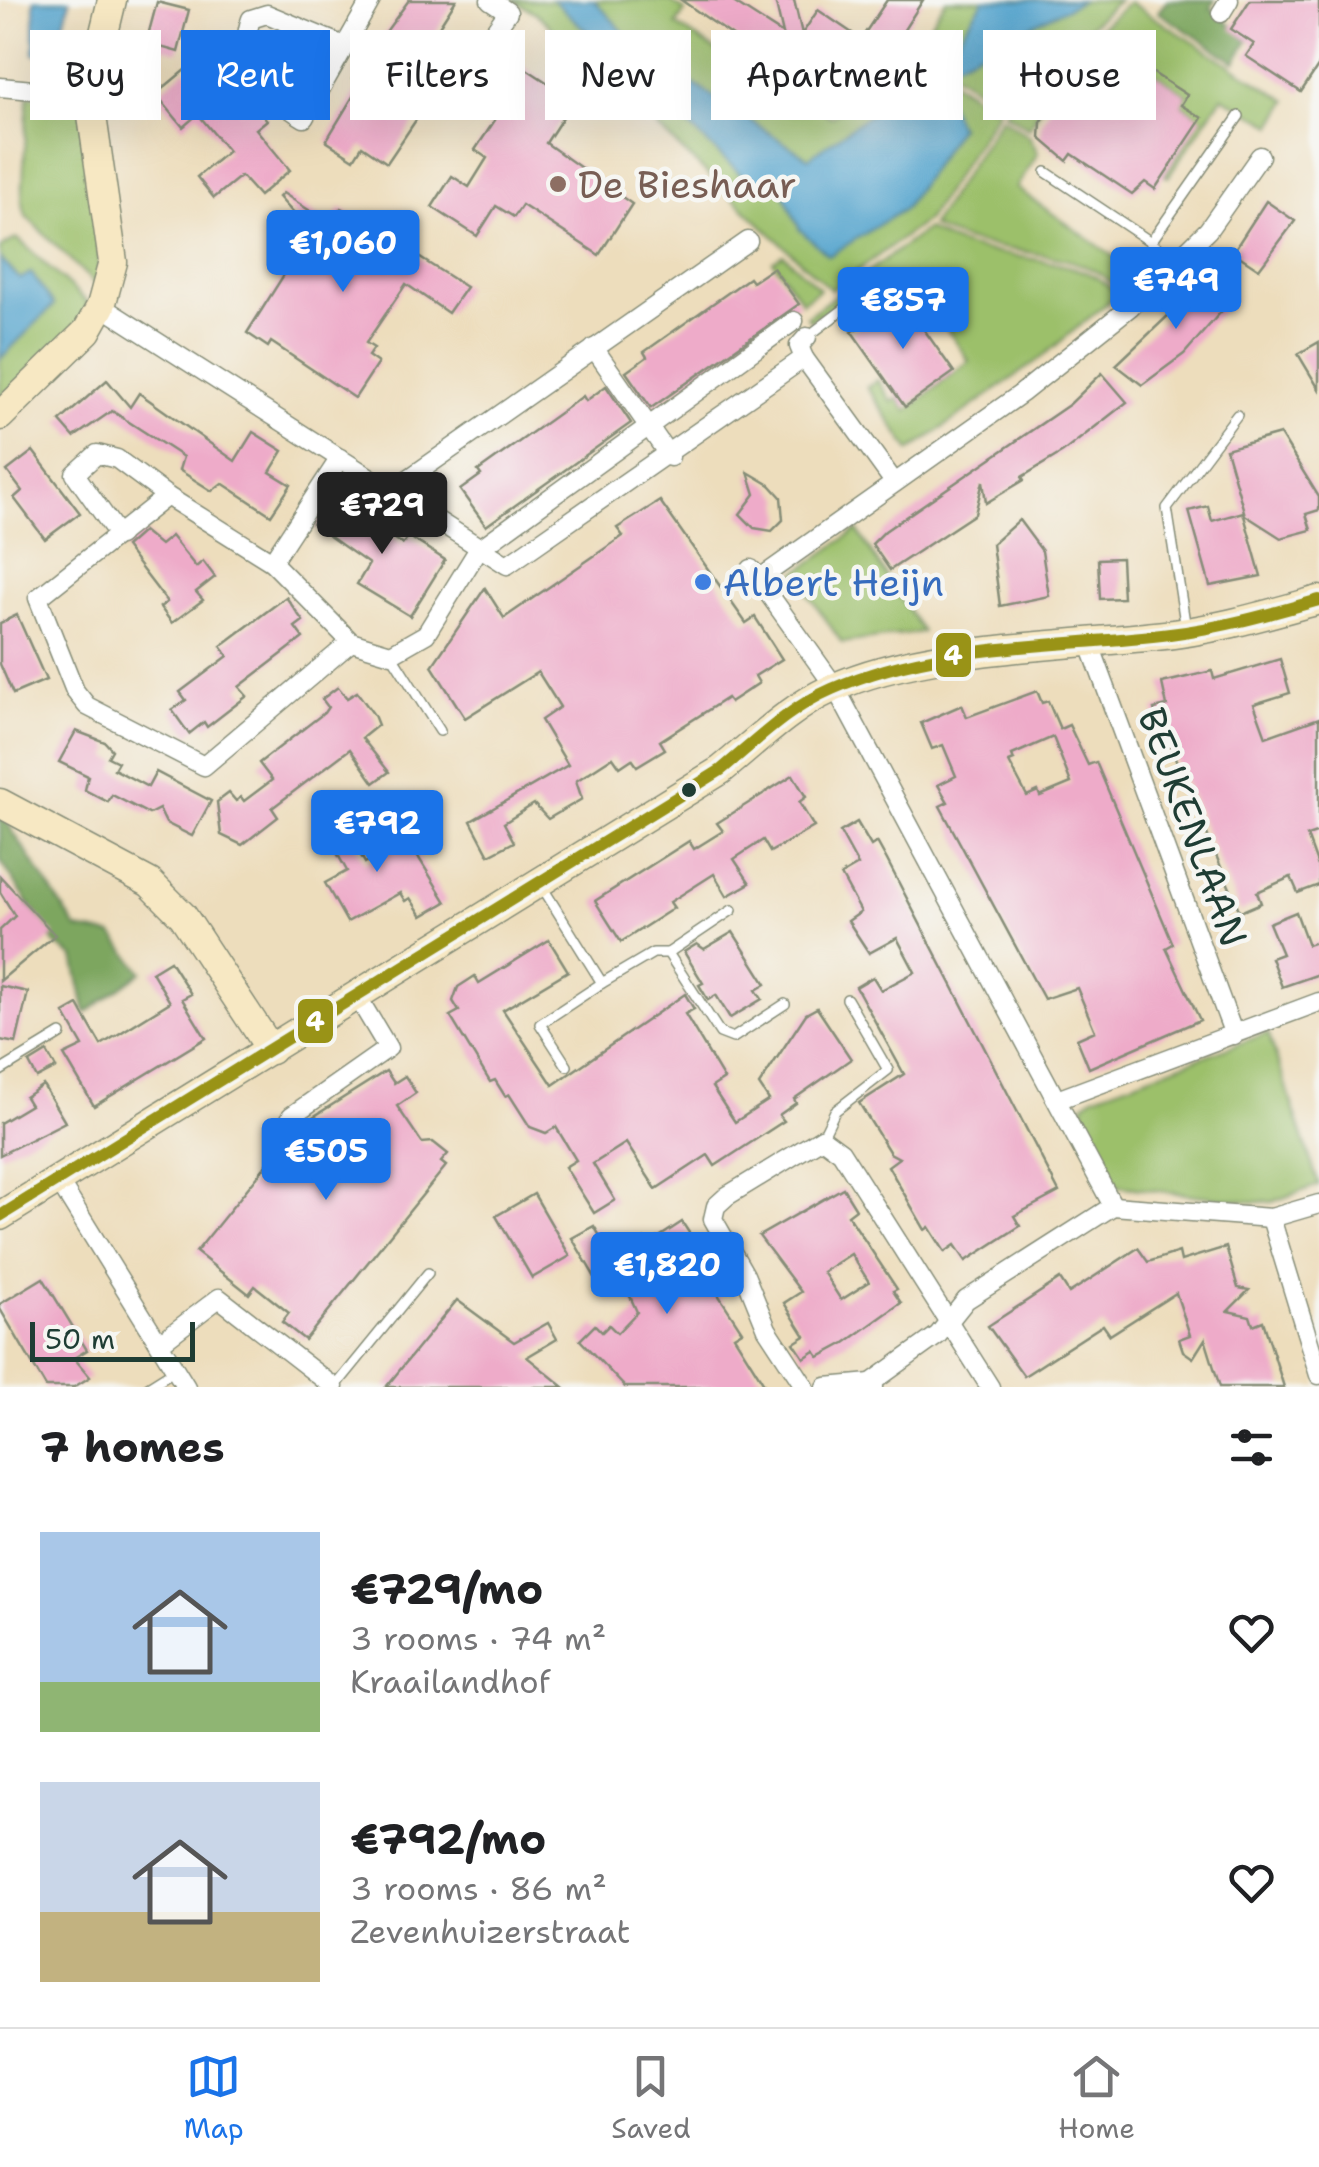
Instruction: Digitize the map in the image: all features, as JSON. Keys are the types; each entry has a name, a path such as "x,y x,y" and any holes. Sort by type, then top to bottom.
{"street":[{"path":"105,30 112,0"},
{"path":"344,46 267,14 250,19 243,39 250,64 276,101 304,118 371,0"},
{"path":"490,0 508,12 495,30"},
{"path":"0,87 30,90"},
{"path":"0,416 88,331 101,306 113,262 92,120"},
{"path":"1113,1206 835,687 755,574 1022,393 1176,265 1208,230 1260,156"},
{"path":"391,491 748,241"},
{"path":"101,306 508,566 804,358"},
{"path":"119,536 75,474 96,454 118,459 167,496 272,562 352,642 391,654 426,634 478,550 794,321"},
{"path":"807,337 800,346 804,358 894,482"},
{"path":"594,348 668,454"},
{"path":"272,562 340,458"},
{"path":"167,496 38,598 73,685 87,706 204,766 352,642"},
{"path":"0,1216 721,770 795,708 835,687 887,670 950,658 1187,632 1319,600"},
{"name":"BEUKENLAAN","path":"1089,642 1234,1035"},
{"path":"0,803 150,883 183,916 271,1050"},
{"path":"291,1116 388,1048 357,996"},
{"path":"1057,1100 1319,1002"},
{"path":"805,1387 767,1329 745,1275 713,1219 716,1206 726,1196 822,1138 841,1152 990,1387"},
{"path":"58,1180 186,1387"},
{"path":"826,1387 872,1385 938,1335 966,1300 1113,1206 1272,1218 1319,1204"},
{"path":"1272,1218 1319,1376"},
{"path":"160,1343 219,1298 335,1387"}],"lane":[{"path":"1151,242 1239,116"},
{"path":"1046,172 1151,242 1176,265"},
{"path":"807,337 844,309"},
{"path":"1187,632 1167,508 1236,415"},
{"path":"391,654 440,731"},
{"path":"539,882 602,983"},
{"path":"568,1066 540,1024 652,953 668,953 732,910"},
{"path":"668,953 720,1033 733,1038 784,1004"},
{"path":"822,1138 834,1111 888,1070 847,999"},
{"path":"0,1071 61,1034"},
{"path":"335,1387 428,1273"},
{"path":"148,1387 175,1370"}],"green space":[{"path":"512,0 555,1 586,30 554,30 536,13"},
{"path":"594,0 668,0 685,11 676,25 684,30 622,30"},
{"path":"946,0 984,0 963,31 926,30"},
{"path":"1083,0 1119,0 1085,30 1012,30"},
{"path":"1167,0 1215,0 1211,8 1248,41 1235,62 1158,12"},
{"path":"1129,2 1288,101 1273,125 1222,97 1168,177 1164,175 1201,118 1181,104 1187,95 1156,74 1156,30 1097,30"},
{"path":"691,35 711,47 711,95 691,83"},
{"path":"983,42 983,92 963,80 963,50"},
{"path":"963,88 983,101 983,120 992,120 927,220 831,290 650,120 683,120 746,179 782,190 800,230 904,209 959,127 808,158 749,120 963,120"},
{"path":"28,96 30,120 86,120 100,233 99,288 26,216 22,201"},
{"path":"999,120 1005,120 1029,136 1038,153 1016,188 1140,275 1121,292 1082,265 980,244 931,226"},
{"path":"1016,120 1033,120 1029,128"},
{"path":"927,229 976,249 1079,270 1100,280 1117,295 1038,360 910,451 867,387 878,380 892,402 898,398 907,411 969,361 915,283 877,309 866,299 849,297 810,321 807,316"},
{"path":"17,238 91,306 73,331 0,400 0,359 54,305 31,273 20,279 0,259 0,248"},
{"path":"783,254 820,289 802,302 773,261"},
{"path":"857,530 922,632 842,643 794,574"},
{"path":"0,812 77,929 113,935 142,972 86,1013 74,957 55,944 0,860"},
{"path":"1268,1033 1319,1185 1272,1202 1117,1186 1084,1120 1084,1103 1093,1096"}],"water":[{"path":"34,0 70,0 62,30 34,30"},
{"path":"553,0 594,0 622,30 585,30"},
{"path":"984,0 1083,0 1023,30 983,30 983,50 963,60 963,31"},
{"path":"691,83 711,95 711,120 749,120 808,158 862,120 956,120 959,127 904,209 829,256 800,230 782,190 746,179 682,120 691,120"},
{"path":"0,259 20,279 31,273 54,305 0,359"}],"building":[{"path":"409,0 456,0 437,30 387,30"},
{"path":"681,0 730,0 777,30 724,30"},
{"path":"775,0 794,0 801,30 782,30"},
{"path":"887,0 923,0 904,30 867,30"},
{"path":"1250,0 1319,0 1319,65 1301,92 1246,56 1254,44 1231,29"},
{"path":"157,2 189,10 178,52 161,47 161,30 149,30"},
{"path":"818,10 848,30 805,30"},
{"path":"525,68 545,81 545,120 561,120 546,143 632,204 599,255 522,205 514,217 496,206 477,236 432,207 452,176 469,187 487,158 475,150 495,120 525,120"},
{"path":"181,73 181,120 191,120 183,127 161,100 161,90"},
{"path":"1156,75 1187,95 1181,105 1202,118 1155,189 1145,182 1132,194 1072,154 1067,161 1040,138 1041,122 1156,120"},
{"path":"350,101 350,120 416,120 387,163 362,146 354,159 326,141"},
{"path":"203,120 267,120 256,129 290,170 259,196 241,176 214,198 197,177 228,151"},
{"path":"283,193 330,224 341,208 466,287 448,313 406,284 366,343 374,348 368,356 378,363 355,398 271,342 268,347 247,333 304,243 295,237 303,224 279,197"},
{"path":"1266,201 1295,221 1259,269 1233,252"},
{"path":"773,268 799,304 651,408 626,372 647,357 644,352 749,278 752,282"},
{"path":"1210,276 1233,298 1184,354 1142,385 1116,365"},
{"path":"901,297 954,372 905,407 852,332"},
{"path":"1319,342 1319,389 1298,354"},
{"path":"1102,373 1127,402 1063,452 1022,477 1024,480 986,503 983,481 975,514 890,570 872,544 885,531 1070,404"},
{"path":"107,380 130,407 139,393 235,461 253,432 283,451 270,472 291,485 271,515 222,483 212,491 179,470 183,457 112,411 74,437 60,421"},
{"path":"606,386 631,423 486,526 460,490 481,475 478,471 583,396 586,401"},
{"path":"1280,434 1319,497 1319,510 1306,514 1311,530 1281,538 1245,515 1226,449"},
{"path":"33,451 80,513 45,539 14,498 22,491 7,471"},
{"path":"748,472 781,497 783,520 772,531 754,528 740,514 755,494"},
{"path":"329,497 403,544 408,536 445,560 410,616 357,584 369,564 312,524"},
{"path":"660,501 746,623 755,617 782,659 755,676 759,683 730,702 727,698 660,741 665,749 637,766 632,759 620,767 613,757 576,781 582,799 548,819 534,804 504,823 514,842 489,855 471,821 568,765 541,720 560,707 538,672 465,718 432,666 485,588 504,618 623,536 617,528"},
{"path":"1208,506 1212,521 1243,512 1261,576 1210,586 1189,511"},
{"path":"1019,520 1042,551 1049,596 1000,606 992,544"},
{"path":"143,531 160,545 171,536 196,567 203,561 215,577 196,592 203,600 172,623 160,607 167,602 125,547"},
{"path":"1121,558 1123,598 1100,599 1098,559"},
{"path":"286,597 303,621 295,627 303,638 239,687 247,696 207,727 204,722 189,734 172,710 186,700 180,692 228,656 221,646"},
{"path":"17,615 46,680 13,694 0,664 0,623"},
{"path":"1280,659 1290,693 1254,704 1266,737 1319,718 1319,832 1307,836 1319,869 1319,885 1298,893 1291,877 1257,892 1261,903 1240,912 1163,730 1159,731 1154,709 1167,706 1162,683 1212,671 1214,679"},
{"path":"338,687 347,698 357,692 374,715 378,725 362,738 389,772 374,783 350,749 272,808 278,817 242,845 221,835 217,802 229,793 236,801 241,797 244,801 272,780 259,763 324,713 328,707 322,699"},
{"path":"1037,691 1042,703 1048,701 1060,729 1069,725 1088,765 1096,762 1173,944 1166,948 1200,1020 1089,1068 1077,1039 1095,1031 1077,988 1044,999 940,806 948,802 938,785 956,776 943,745 932,749 921,723 962,705 967,717","holes":["1053,737 1071,783 1040,796 1038,791 1027,796 1009,762 1014,760 1012,755"]},
{"path":"76,731 105,742 112,750 108,757 118,762 114,769 148,787 156,772 211,801 192,836 166,823 159,809 149,814 112,795 108,802 85,790 88,776 59,762"},
{"path":"793,775 806,797 799,802 814,827 770,852 763,840 734,859 750,883 727,896 714,874 670,902 674,908 621,942 595,901 689,841 694,849 723,831 717,823"},
{"path":"335,808 365,863 406,837 446,902 422,916 410,898 405,901 400,893 347,922 325,883 347,871 318,819"},
{"path":"418,810 433,839 416,848 401,819"},
{"path":"857,822 871,846 877,842 887,860 1059,1192 1014,1216 1020,1226 966,1261 955,1245 945,1252 929,1227 925,1230 888,1166 899,1158 890,1153 859,1103 904,1074 856,987 873,977 881,990 915,972 897,938 869,953 848,921 861,912 841,875 858,865 840,832"},
{"path":"0,876 55,935 0,981 0,930 15,916 0,892"},
{"path":"1296,912 1308,945 1319,941 1319,974 1282,987 1271,958 1282,954 1269,923"},
{"path":"733,932 766,984 756,990 762,999 730,1018 716,995 708,1000 699,985 703,983 684,952 697,944 704,949"},
{"path":"549,940 568,971 503,1010 553,1085 685,994 694,1009 685,1014 724,1079 712,1087 735,1122 769,1100 759,1085 806,1014 817,1008 851,1059 794,1099 796,1103 779,1115 784,1121 715,1166 708,1155 656,1189 626,1143 593,1164 615,1200 594,1213 565,1167 576,1160 556,1127 546,1133 530,1127 509,1094 505,1096 495,1080 490,1082 450,1016 459,1011 453,1001 458,987 475,976 479,983"},
{"path":"170,961 191,994 182,999 206,1038 94,1106 64,1055 83,1046 64,1013 78,1005 101,1045 170,1002 152,972"},
{"path":"0,986 28,992 16,1043 0,1040"},
{"path":"47,1052 56,1068 37,1078 29,1063"},
{"path":"386,1071 394,1083 405,1076 416,1093 397,1106 422,1143 433,1142 448,1154 441,1162 446,1166 305,1340 282,1322 289,1313 255,1286 249,1294 196,1252 297,1127"},
{"path":"43,1085 65,1122 0,1155 0,1123 30,1105 25,1097"},
{"path":"843,1188 856,1209 848,1215 897,1289 893,1291 901,1303 845,1343 819,1357 815,1351 804,1358 794,1343 805,1336 784,1303 801,1292 759,1236","holes":["851,1254 869,1282 841,1300 823,1272"]},
{"path":"534,1194 570,1256 532,1278 496,1216"},
{"path":"682,1222 716,1274 708,1279 742,1331 734,1336 766,1387 625,1387 580,1340 595,1325 602,1332 609,1325 617,1333 637,1312 620,1274 600,1286 572,1238 594,1226 616,1263 614,1259 644,1239 647,1245"},
{"path":"1226,1247 1238,1288 1249,1290 1228,1311 1250,1316 1253,1325 1263,1321 1284,1387 1220,1387 1205,1339 1193,1358 1183,1351 1179,1339 1190,1335 1176,1293 1110,1335 1103,1325 1024,1376 988,1326 1060,1279 1069,1293 1138,1248 1148,1262 1179,1252 1181,1261"},
{"path":"43,1278 87,1350 74,1358 90,1377 74,1387 46,1387 0,1309 0,1304"},
{"path":"457,1300 514,1342 548,1323 557,1339 527,1357 564,1387 386,1387"}],"transit line":[{"name":"4","path":"0,1216 721,770 760,736 817,696 913,663 998,649 1189,631 1319,600"}],"place":[{"name":"De Bieshaar","path":"558,184"},
{"name":"Albert Heijn","path":"703,582"}]}
